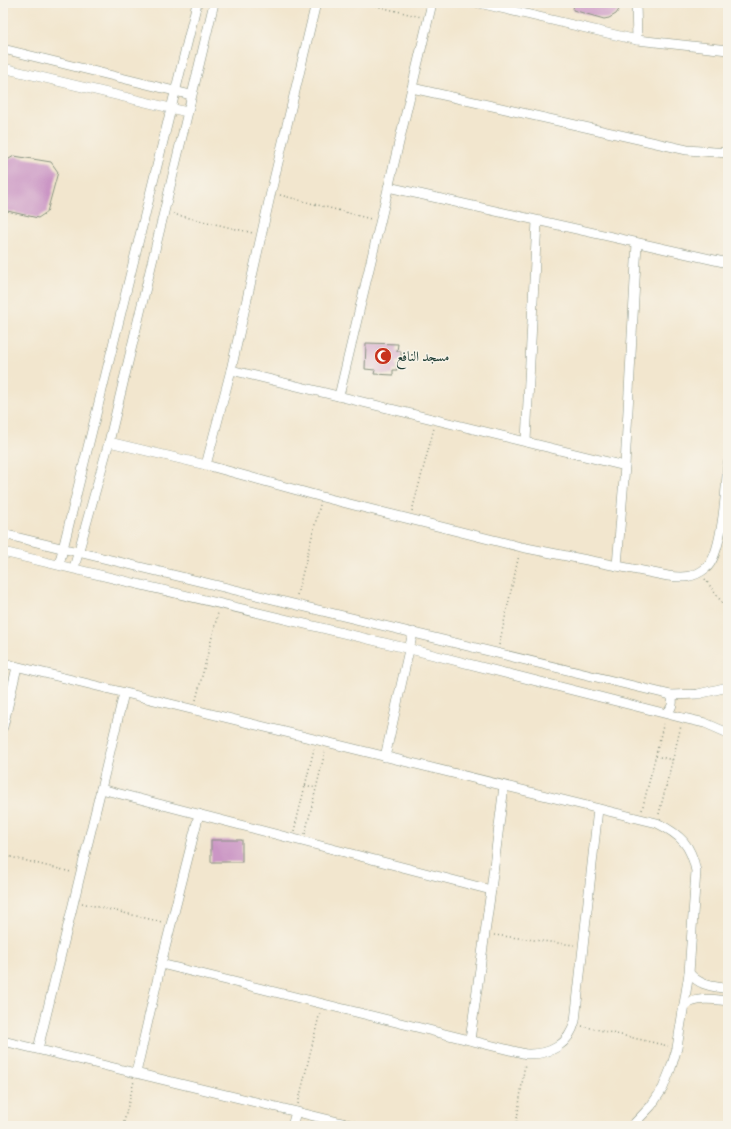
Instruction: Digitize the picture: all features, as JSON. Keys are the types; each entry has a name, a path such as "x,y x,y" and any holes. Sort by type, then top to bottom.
{"street":[{"path":"58,565 197,3"},
{"path":"74,568 109,442 214,3"},
{"path":"206,465 231,370 261,235 316,3"},
{"path":"339,396 432,3"},
{"path":"479,3 637,40 728,50"},
{"path":"636,3 637,40"},
{"path":"3,49 191,95"},
{"path":"3,68 187,112"},
{"path":"412,88 687,150 728,153"},
{"path":"388,187 728,263"},
{"path":"526,442 537,221"},
{"path":"617,566 625,466 637,243"},
{"path":"231,370 625,466"},
{"path":"109,442 206,465 322,497 521,546 680,578 692,577 708,568 712,560 720,538 728,463"},
{"path":"3,534 671,695 698,694 728,687"},
{"path":"3,552 410,649 683,718 705,722 728,733"},
{"path":"385,757 413,632"},
{"path":"3,663 657,823 670,830 685,843 694,861 696,871 689,973 677,1048 671,1068 662,1088 651,1106 632,1126"},
{"path":"3,727 17,667"},
{"path":"38,1049 124,693"},
{"path":"666,713 670,710 672,705 673,700 671,695"},
{"path":"470,1040 504,786"},
{"path":"102,789 491,890"},
{"path":"161,964 526,1054 546,1052 556,1048 564,1042 574,1025 584,946 598,809"},
{"path":"136,1073 161,964 199,814"},
{"path":"689,973 694,978 706,985 728,989"},
{"path":"684,1005 697,999 704,998 728,1000"},
{"path":"3,1041 355,1126"},
{"path":"292,1126 296,1112"}],"path":[{"path":"364,3 428,19"},
{"path":"271,192 380,222"},
{"path":"163,212 261,235"},
{"path":"410,519 436,420"},
{"path":"295,604 322,497"},
{"path":"497,653 521,546"},
{"path":"700,572 728,611"},
{"path":"194,710 220,603"},
{"path":"640,820 666,713"},
{"path":"657,823 683,718"},
{"path":"292,838 316,740"},
{"path":"303,841 327,743"},
{"path":"656,756 673,760"},
{"path":"305,785 316,788"},
{"path":"3,854 81,874"},
{"path":"74,901 171,924"},
{"path":"484,934 584,946"},
{"path":"296,1112 322,1004"},
{"path":"574,1025 677,1048"},
{"path":"516,1126 526,1054"},
{"path":"124,1126 136,1073"}],"building":[{"path":"574,3 620,3 620,8 616,14 604,19 573,10"},
{"path":"14,156 51,162 58,172 47,212 38,218 3,210 3,164"},
{"name":"مسجد النافع","path":"366,343 398,344 397,351 401,351 401,361 397,362 397,370 393,370 393,375 374,374 375,370 365,369"},
{"path":"211,840 242,840 242,862 211,862"}],"place":[{"name":"مسجد النافع","path":"383,356"}]}
